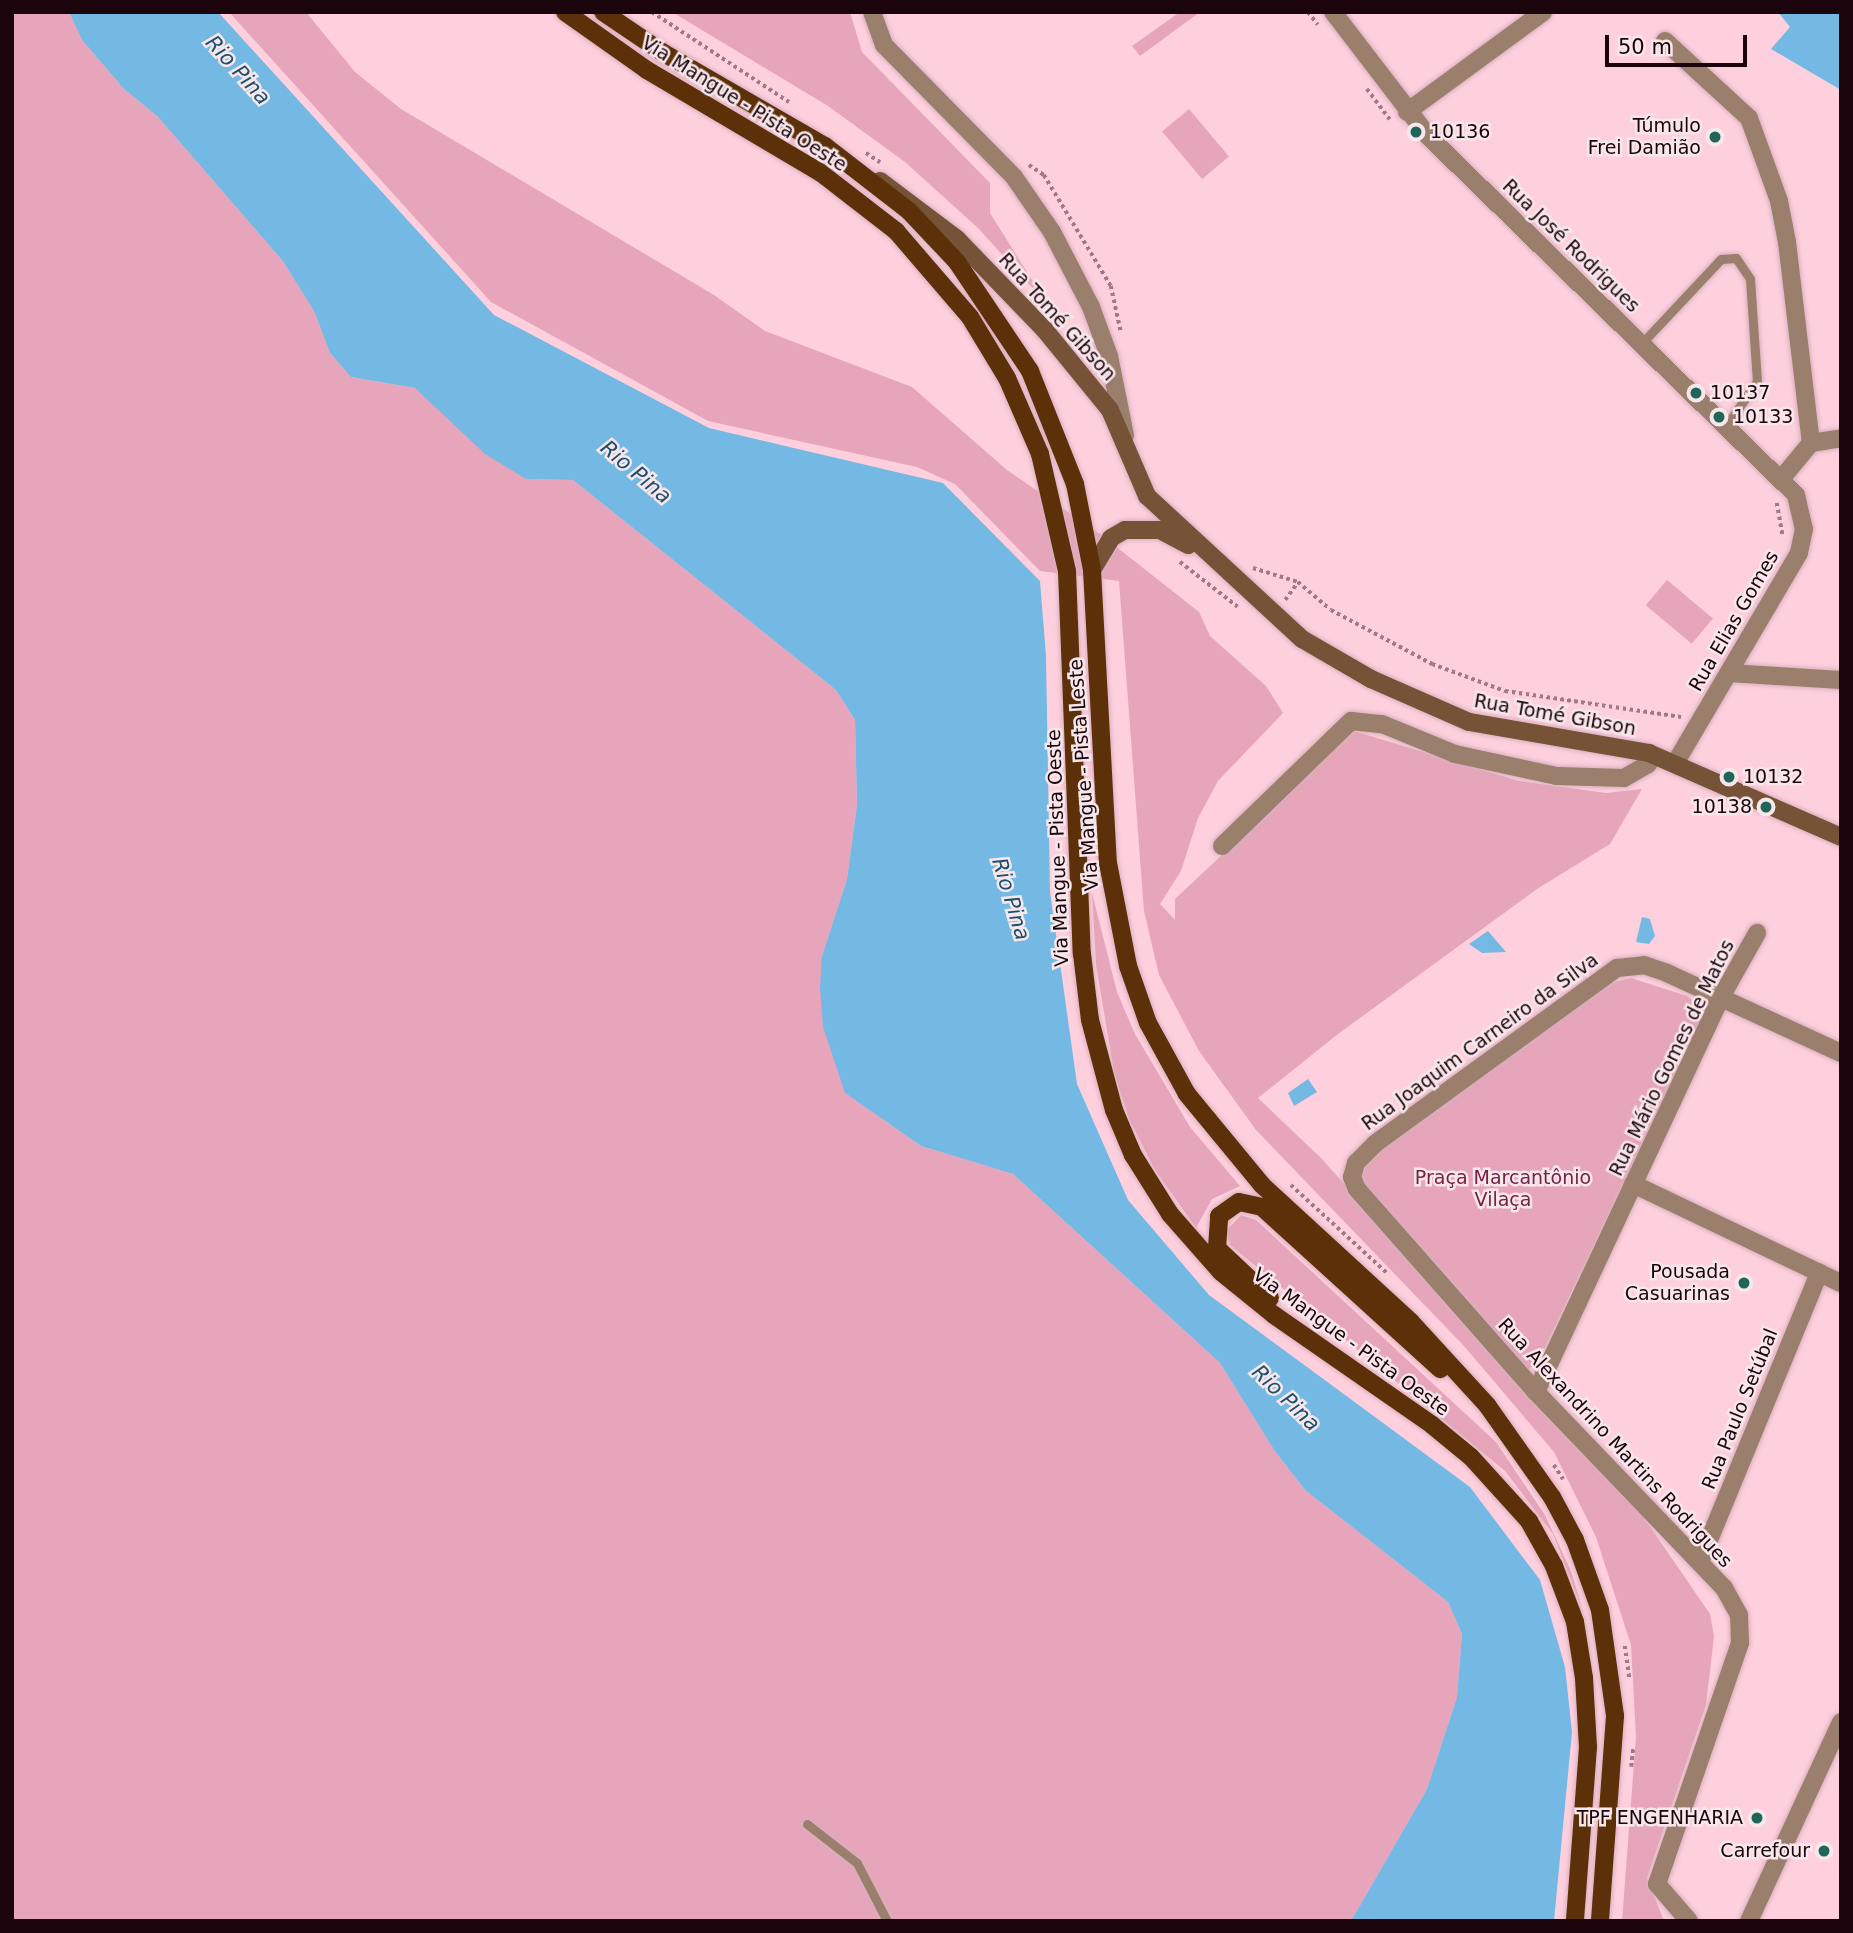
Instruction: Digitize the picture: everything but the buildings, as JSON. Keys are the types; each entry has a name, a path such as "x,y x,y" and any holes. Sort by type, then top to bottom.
{"main road":[{"name":"Via Mangue - Pista Oeste","path":"565,12 647,70 821,173 896,231 935,272 970,317 1031,430 1051,494 1070,601 1082,954 1090,1020 1114,1110 1133,1155 1185,1231 1221,1272 1471,1457 1529,1521 1555,1566 1575,1622 1584,1678 1588,1747 1575,1921"},
{"name":"Via Mangue - Pista Leste","path":"603,12 662,52 825,146 909,211 957,262 1010,336 1046,404 1065,453 1092,570 1108,863 1128,967 1148,1023 1187,1094 1262,1185 1410,1322 1493,1414 1552,1497 1576,1541 1610,1653 1615,1716 1600,1921"},
{"path":"1330,1353 1217,1248 1215,1225 1233,1204 1248,1202 1262,1207 1493,1414"}],"street":[{"path":"872,12 884,45 1014,177 1052,232 1091,307 1109,356 1126,438"},
{"name":"Rua José Rodrigues","path":"1333,12 1407,112 1727,425 1778,485 1796,495"},
{"path":"1407,112 1543,12"},
{"path":"1665,41 1749,118 1779,201 1787,242 1811,443"},
{"name":"Rua Tomé Gibson","path":"825,146 900,193 957,239 1092,384 1126,438 1132,467 1147,496 1210,557 1302,639 1371,679 1469,722 1649,752 1841,837"},
{"path":"1778,485 1811,443 1841,438"},
{"name":"Rua Elias Gomes","path":"1676,762 1799,553 1804,529 1796,495"},
{"name":"Rua Tomé Gibson","path":"1092,570 1111,538 1140,527 1160,530 1210,557"},
{"path":"1728,673 1841,680"},
{"path":"1222,846 1351,721 1382,724 1455,754 1557,776 1624,778 1648,764 1649,752"},
{"name":"Rua Mário Gomes de Matos","path":"1536,1392 1720,999 1757,933"},
{"name":"Rua Joaquim Carneiro da Silva","path":"1352,1177 1356,1163 1376,1143 1617,968 1644,965 1841,1054"},
{"name":"Rua Alexandrino Martins Rodrigues","path":"1352,1177 1357,1189 1536,1392 1724,1588 1739,1615 1740,1643 1657,1884 1689,1921"},
{"path":"1633,1184 1841,1283"},
{"name":"Rua Paulo Setúbal","path":"1700,1562 1819,1273"},
{"path":"1749,1921 1841,1721"}],"lane":[{"path":"1642,343 1721,259 1736,258 1749,279 1757,382 1727,425"},
{"path":"807,1824 857,1863 887,1921"}],"path":[{"path":"1024,161 1044,175 1111,285 1122,336"},
{"path":"1778,485 1784,541"},
{"path":"1171,554 1245,612"},
{"path":"1246,561 1256,570 1298,582 1331,610 1374,635 1432,664 1505,691 1676,719 1686,716"},
{"path":"1275,615 1298,582"},
{"path":"1281,1178 1375,1258 1391,1278"}],"green space":[{"path":"12,12 69,12 82,40 123,88 158,117 282,260 314,311 330,353 351,377 415,388 526,479 573,480 836,690 855,720 857,805 847,879 822,956 845,1093 921,1146 1013,1174 1220,1363 1274,1450 1305,1490 1448,1602 1462,1634 1457,1697 1427,1789 1351,1921 12,1921"},
{"path":"229,12 306,12 355,72 401,109 714,295 765,331 912,387 1007,470 1100,534 1199,612 1210,636 1266,686 1283,713 1218,781 1198,818 1181,871 1160,904 1175,920 1175,899 1354,731 1519,781 1606,793 1642,789 1610,844 1537,889 1338,1034 1258,1098 1321,1158 1640,1512 1710,1614 1714,1636 1706,1705 1647,1878 1664,1921 1622,1921 1636,1737 1631,1645 1596,1537 1554,1452 1464,1346 1256,1130 1199,1051 1159,975 1144,911 1119,581 1040,571 955,484 917,467 708,421 491,302"},
{"path":"672,12 850,12 862,52 990,183 990,213 1047,304 978,228 905,162 828,106"},
{"path":"1180,12 1200,12 1140,56 1132,46"},
{"path":"1189,109 1229,156 1202,179 1162,131"},
{"path":"1667,580 1713,619 1692,644 1646,605"},
{"path":"1092,893 1117,992 1135,1034 1190,1127 1240,1186 1212,1199 1196,1228 1155,1170 1129,1119 1114,1072 1096,965"},
{"name":"Praça Marcantônio Vilaça","path":"1631,978 1687,996 1700,1006 1702,1017 1542,1354 1530,1369 1521,1370 1359,1180 1361,1164 1611,983"},
{"path":"1241,1215 1256,1220 1496,1442 1545,1515 1571,1571 1582,1608 1553,1534 1505,1471 1230,1245 1226,1231"}],"water":[{"name":"Rio Pina","path":"69,12 218,12 494,315 709,428 943,483 1040,581 1046,656 1050,892 1077,1084 1128,1200 1209,1295 1470,1487 1540,1580 1565,1667 1572,1732 1554,1921 1351,1921 1427,1789 1457,1697 1462,1634 1448,1602 1305,1490 1274,1450 1220,1363 1013,1174 921,1146 845,1093 823,1027 820,988 822,956 847,879 857,805 855,720 836,690 573,480 526,479 485,454 415,388 351,377 330,353 314,311 282,260 158,117 123,88 82,40"},
{"path":"1778,12 1841,12 1841,90 1771,49 1790,27"},
{"path":"1642,917 1650,919 1655,936 1649,944 1636,942"},
{"path":"1488,931 1506,952 1482,953 1469,944"},
{"path":"1308,1079 1317,1092 1294,1106 1288,1093"}],"place":[{"name":"10136","path":"1416,132"},
{"name":"Túmulo Frei Damião","path":"1715,137"},
{"name":"10137","path":"1696,393"},
{"name":"10133","path":"1719,417"},
{"name":"10132","path":"1729,777"},
{"name":"10138","path":"1766,807"},
{"name":"Pousada Casuarinas","path":"1744,1283"},
{"name":"TPF ENGENHARIA","path":"1757,1818"},
{"name":"Carrefour","path":"1824,1851"}]}
